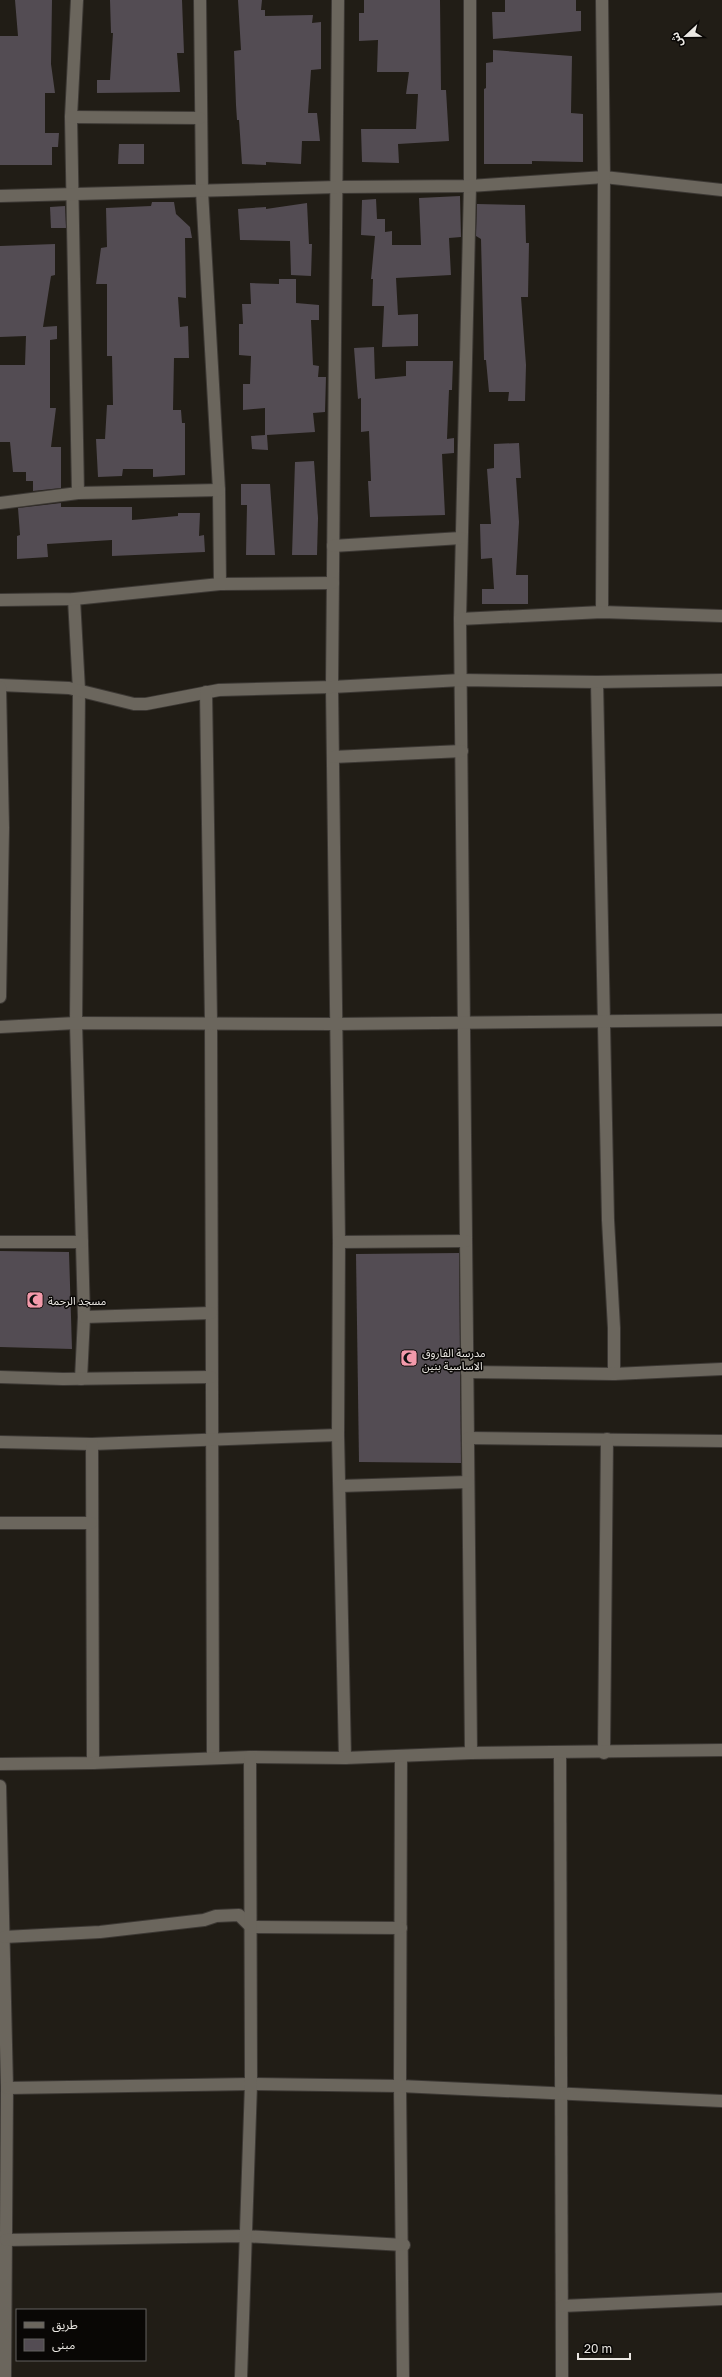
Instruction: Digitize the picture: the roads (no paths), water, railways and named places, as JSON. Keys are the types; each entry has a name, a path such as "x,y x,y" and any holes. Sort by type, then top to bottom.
{"street":[{"path":"77,0 71,117 71,195 78,493"},
{"path":"200,0 200,118 202,191 219,490 220,584"},
{"path":"338,0 332,687 338,1242 338,1434 345,1758"},
{"path":"470,0 470,186 460,619 471,1753"},
{"path":"602,0 604,177 602,612"},
{"path":"71,117 200,118"},
{"path":"0,196 337,187 470,186 604,177 722,190"},
{"path":"0,503 78,493 219,490"},
{"path":"334,546 461,538"},
{"path":"0,600 74,599 220,584 333,583"},
{"path":"74,599 79,690 76,1023 84,1317 81,1379"},
{"path":"460,619 602,612 722,616"},
{"path":"0,997 3,828 0,686 79,690 146,704 219,690 332,687 461,680 597,682 722,680"},
{"path":"597,682 604,1021 614,1374"},
{"path":"206,692 211,1022 213,1758"},
{"path":"333,757 462,750"},
{"path":"0,1027 76,1023 211,1022 464,1024 722,1020"},
{"path":"338,1242 466,1241"},
{"path":"0,1242 82,1242"},
{"path":"84,1317 211,1313"},
{"path":"467,1372 614,1374 722,1369"},
{"path":"0,1377 81,1379 211,1377"},
{"path":"0,1442 92,1444 338,1434"},
{"path":"468,1438 722,1441"},
{"path":"604,1753 607,1439"},
{"path":"92,1444 91,1524 93,1763"},
{"path":"340,1486 468,1482"},
{"path":"0,1523 91,1524"},
{"path":"0,1764 93,1763 250,1757 345,1758 471,1753 604,1753 722,1750"},
{"path":"560,1753 562,2377"},
{"path":"401,1756 400,2086 404,2245 403,2377"},
{"path":"241,2377 244,2236 251,2084 250,1757"},
{"path":"0,1786 4,1937 3,1983 7,2088 6,2240 3,2268 4,2377"},
{"path":"4,1937 100,1932 204,1920 216,1916 239,1915 251,1927 401,1928"},
{"path":"7,2088 251,2084 400,2086 722,2102"},
{"path":"6,2240 244,2236 404,2245"},
{"path":"562,2306 722,2299"}],"place":[{"name":"مسجد الرحمة","path":"35,1300"},
{"name":"مدرسة الفاروق الاساسية بنين","path":"409,1358"}]}
